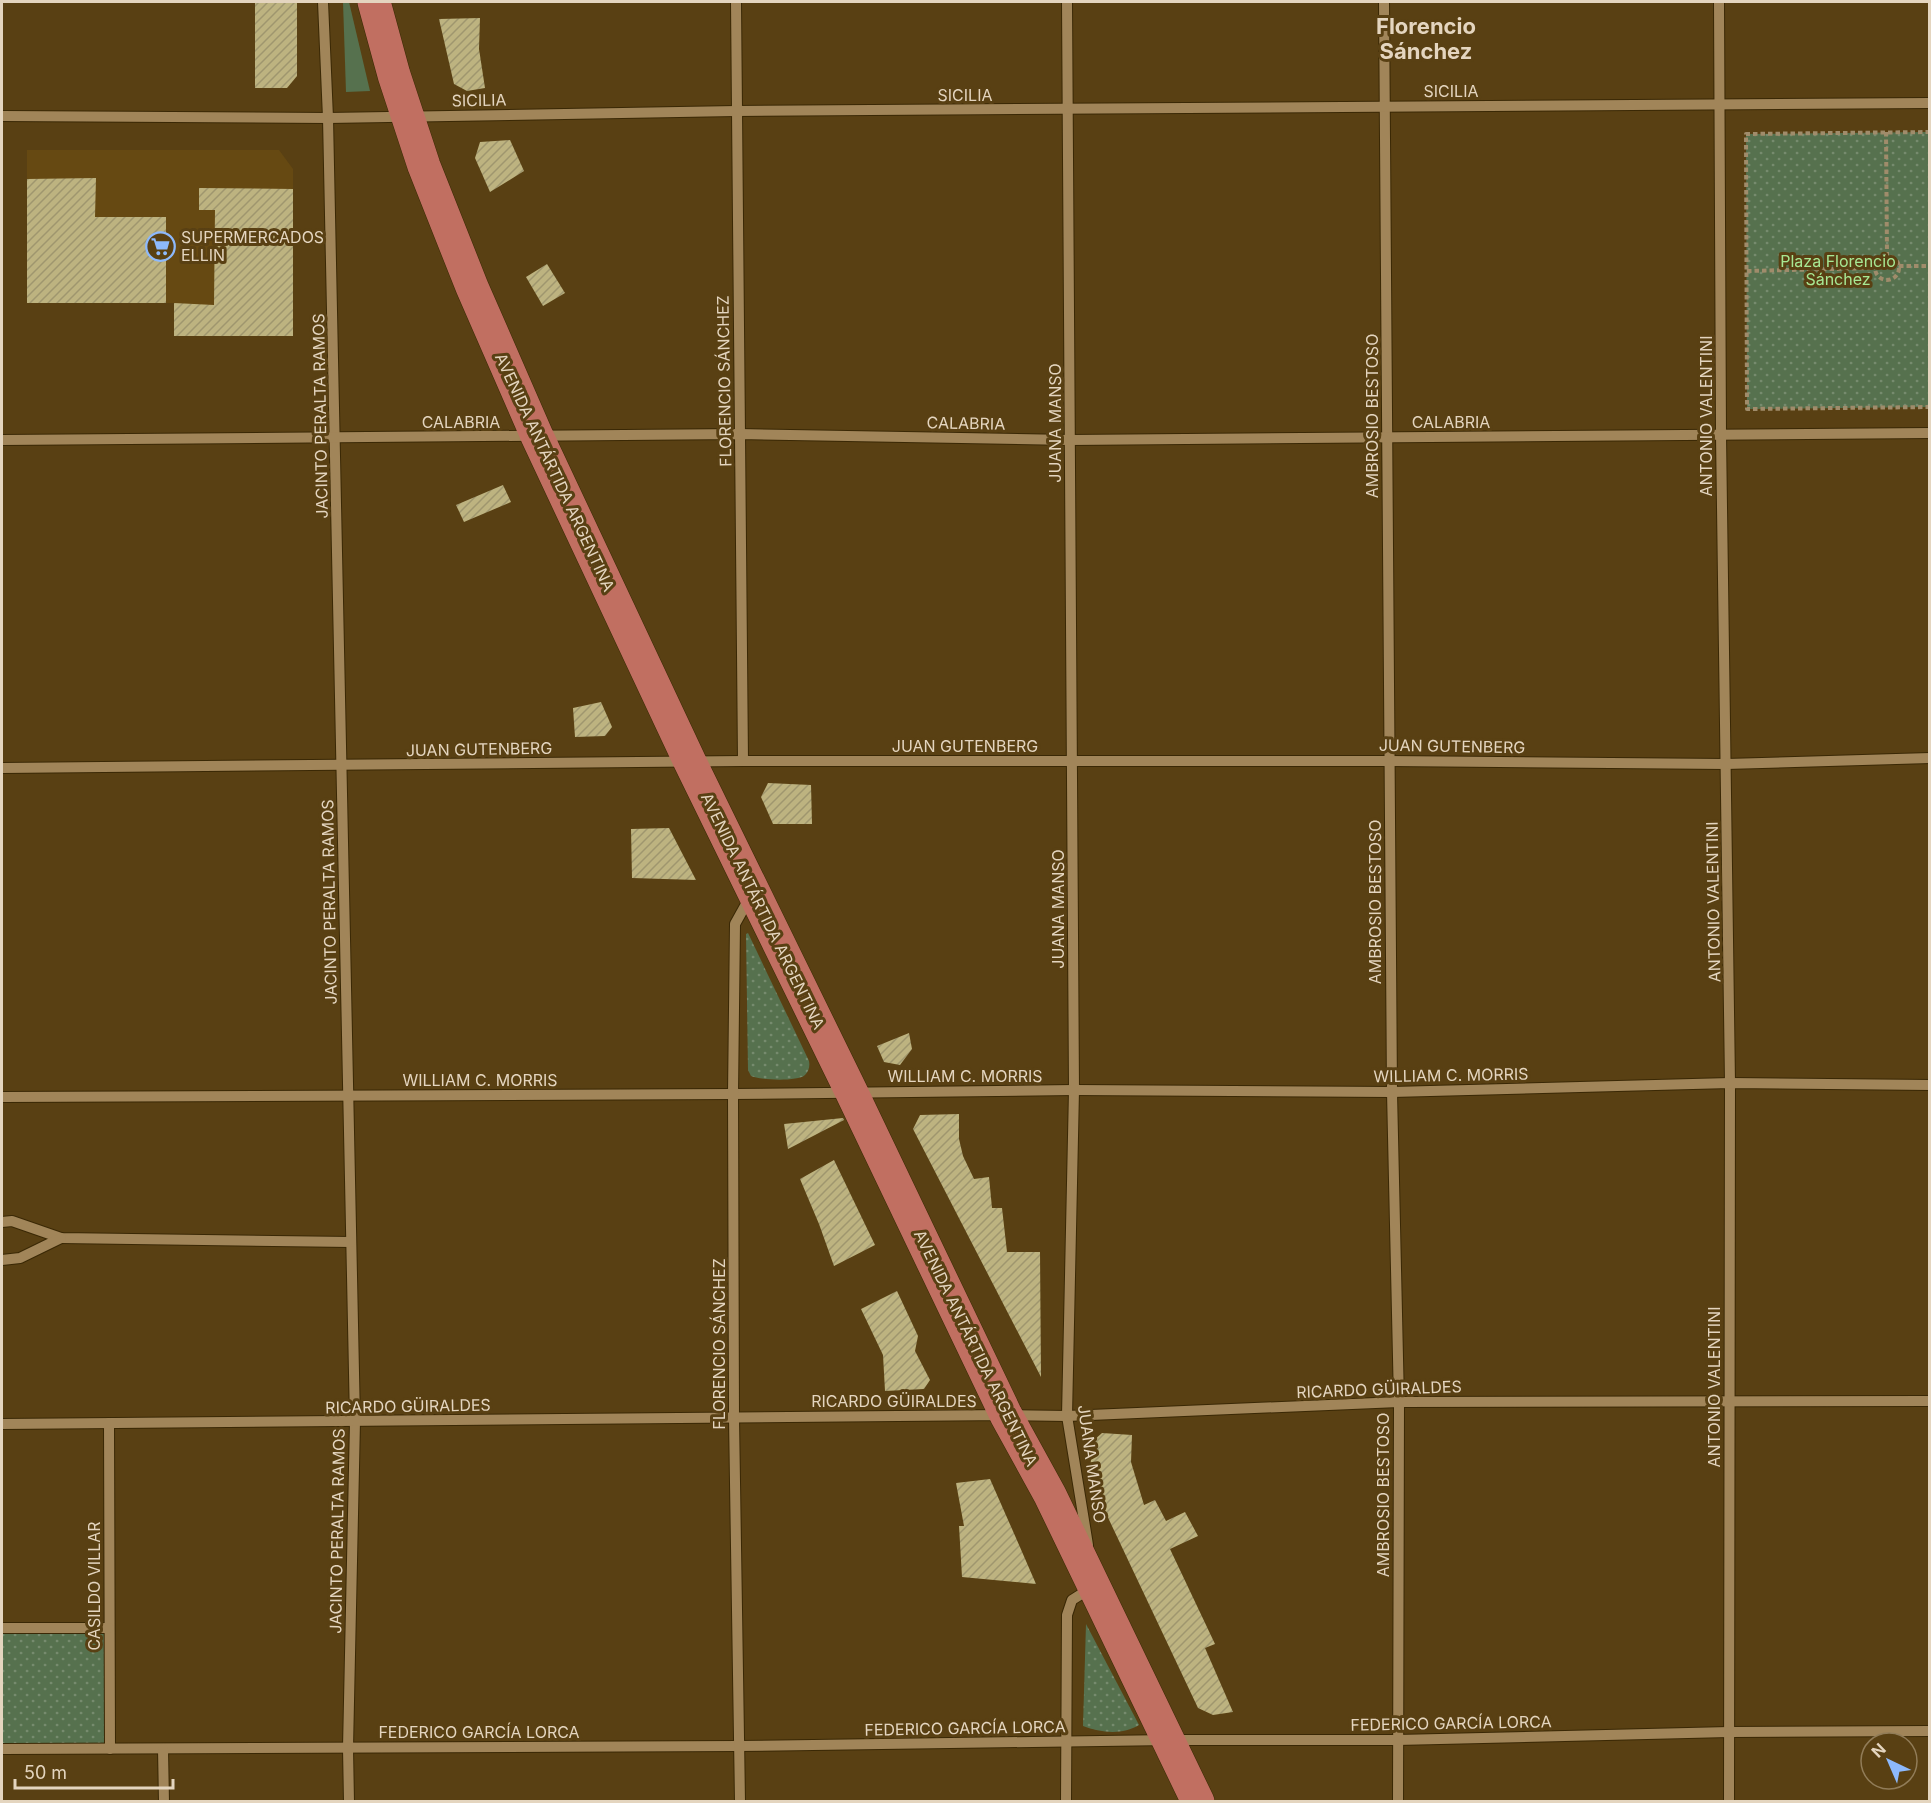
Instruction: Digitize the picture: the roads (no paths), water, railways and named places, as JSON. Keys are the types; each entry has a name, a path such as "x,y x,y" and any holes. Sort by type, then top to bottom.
{"main road":[{"name":"AVENIDA ANTÁRTIDA ARGENTINA","path":"374,2 380,31 407,117 459,254 537,436 690,762 1006,1415 1050,1495 1198,1802"}],"street":[{"name":"JACINTO PERALTA RAMOS","path":"323,2 328,118 355,1421 348,1748 349,1802"},
{"name":"FLORENCIO SÁNCHEZ","path":"736,2 743,761"},
{"name":"JUANA MANSO","path":"1067,2 1074,1090 1067,1416 1094,1586"},
{"name":"AMBROSIO BESTOSO","path":"1384,2 1392,1092 1399,1402 1398,1802"},
{"name":"ANTONIO VALENTINI","path":"1719,2 1721,435 1730,1083 1729,1802"},
{"name":"SICILIA","path":"2,116 328,118 736,111 1929,103"},
{"name":"CALABRIA","path":"2,440 739,434 1070,440 1929,433"},
{"name":"JUAN GUTENBERG","path":"2,768 1072,760 1389,760 1726,764 1929,758"},
{"name":"FLORENCIO SÁNCHEZ","path":"740,1802 734,1418 735,924 753,891"},
{"name":"WILLIAM C. MORRIS","path":"2,1097 1074,1090 1392,1092 1730,1083 1929,1085"},
{"path":"2,1222 12,1221 61,1238 351,1242"},
{"path":"2,1260 20,1258 61,1238"},
{"name":"RICARDO GÜIRALDES","path":"2,1424 1067,1416 1399,1402 1929,1401"},
{"name":"CASILDO VILLAR","path":"109,1423 110,1749"},
{"path":"1066,1802 1067,1615 1072,1600 1094,1586"},
{"path":"2,1628 110,1628"},
{"name":"FEDERICO GARCÍA LORCA","path":"2,1749 1397,1740 1729,1732 1929,1731"},
{"path":"163,1749 164,1802"}],"place":[{"name":"SUPERMERCADOS ELLIN","path":"160,246"}],"district":[{"name":"Florencio Sánchez","path":"1426,38"}],"park label":[{"name":"Plaza Florencio Sánchez","path":"1838,270"}]}
